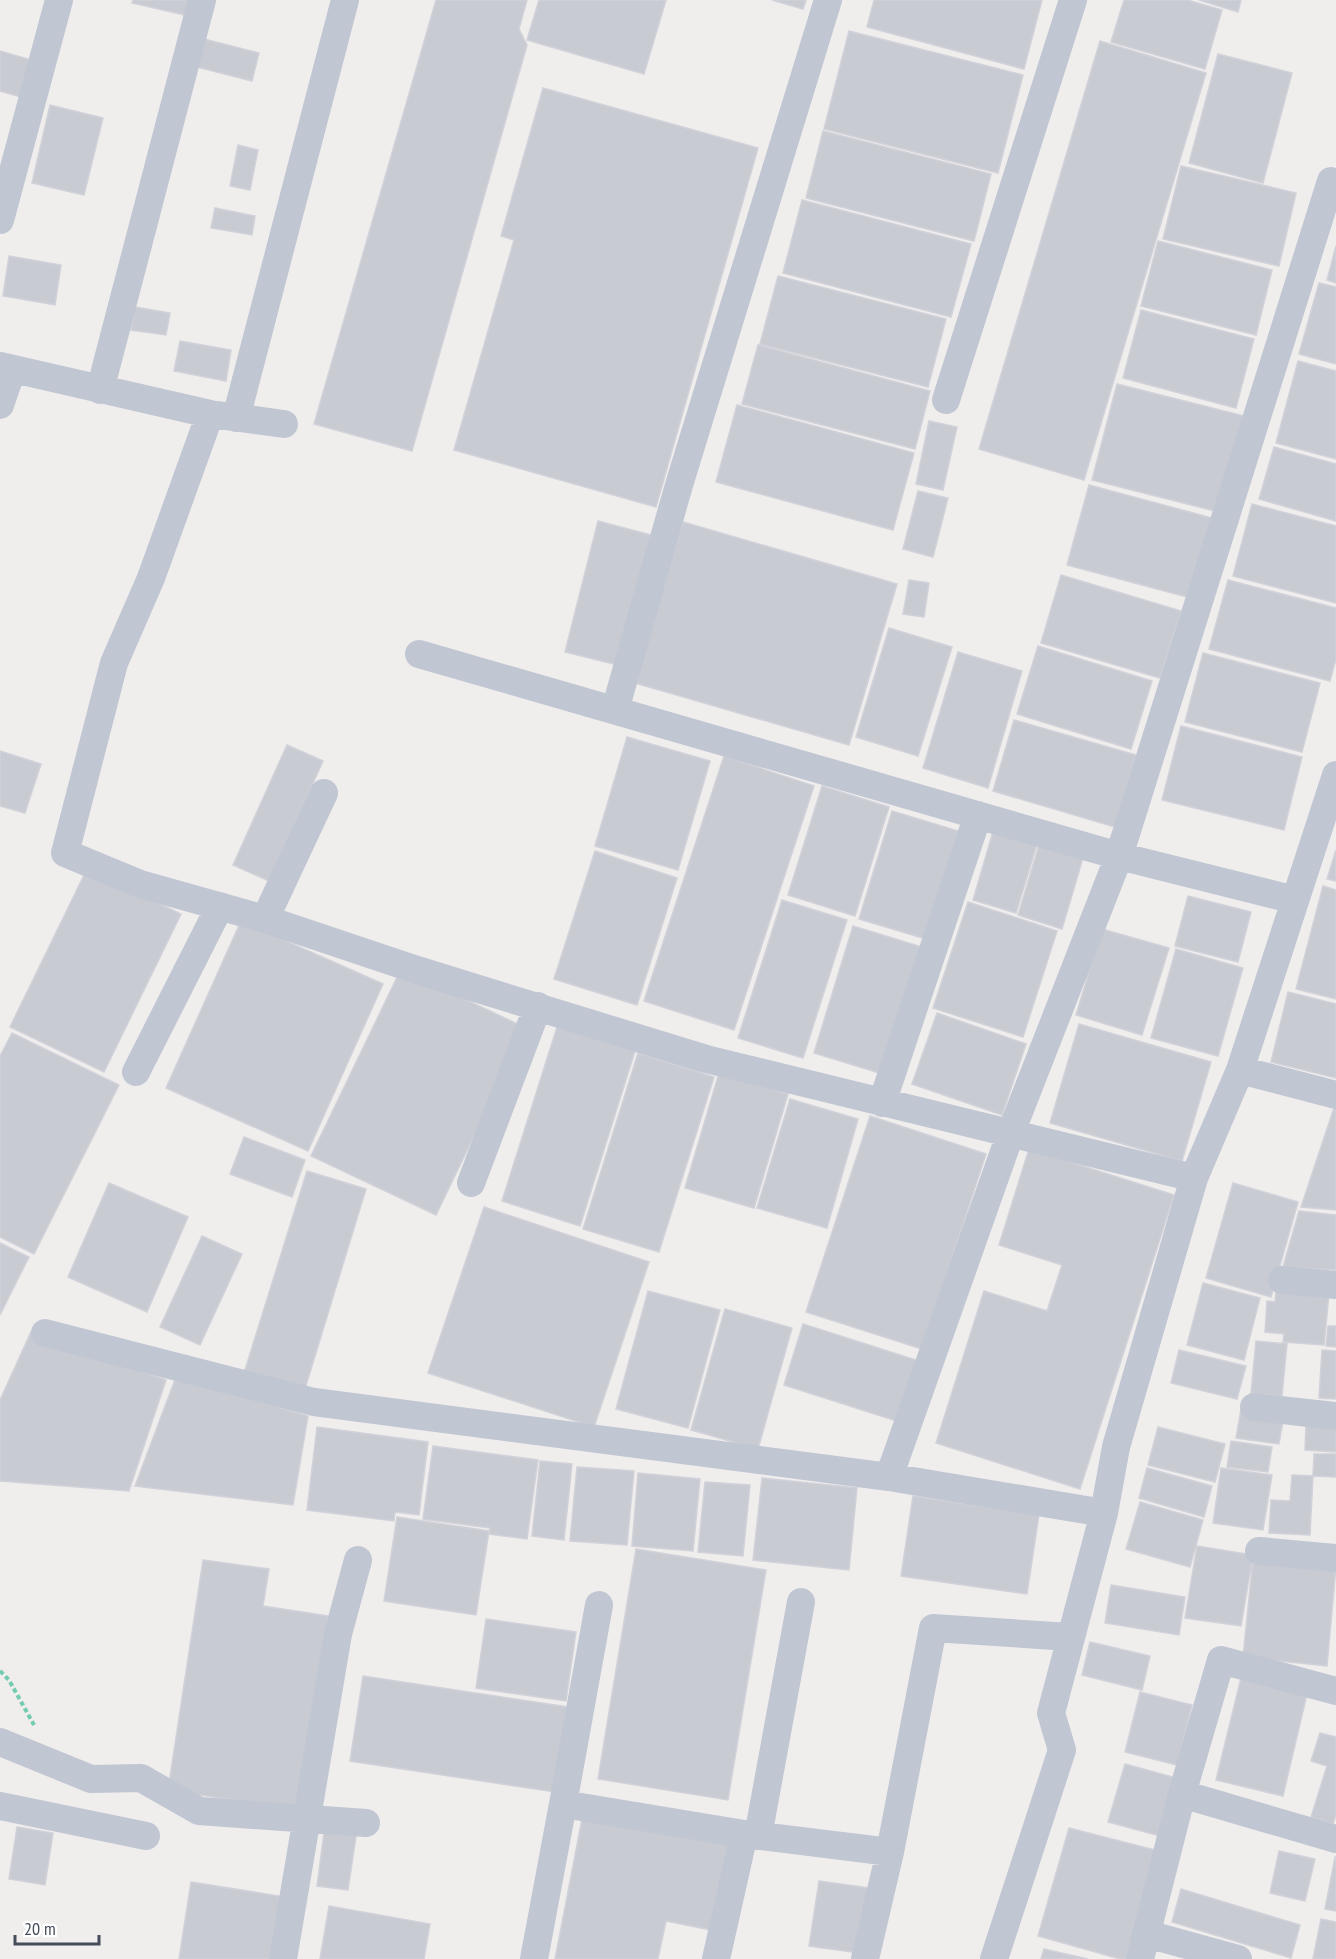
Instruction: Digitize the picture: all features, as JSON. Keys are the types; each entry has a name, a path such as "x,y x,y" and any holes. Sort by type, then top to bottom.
{"street":[{"path":"0,220 59,0"},
{"path":"100,390 202,0"},
{"path":"345,0 223,416 114,663 64,853 140,884 265,919 417,970 706,1059 1010,1135 1194,1178"},
{"path":"615,711 679,485 828,0"},
{"path":"946,400 1073,0"},
{"path":"889,1477 1010,1135 1119,856 1331,181"},
{"path":"0,405 6,368 223,416 284,424"},
{"path":"419,654 1119,856 1295,900"},
{"path":"994,1959 1062,1750 1051,1713 1104,1513 1116,1447 1194,1178 1240,1070 1336,775"},
{"path":"265,919 324,793"},
{"path":"882,1102 978,815"},
{"path":"136,1072 220,906"},
{"path":"471,1183 538,1006"},
{"path":"1240,1070 1336,1095"},
{"path":"1282,1280 1336,1285"},
{"path":"45,1333 314,1402 889,1477 1104,1513"},
{"path":"1254,1407 1336,1416"},
{"path":"1259,1551 1336,1558"},
{"path":"283,1959 338,1634 358,1560"},
{"path":"716,1959 751,1835 801,1602"},
{"path":"534,1959 599,1605"},
{"path":"865,1959 890,1852 933,1628 1070,1637"},
{"path":"1238,1959 1144,1946 1182,1794 1221,1660 1336,1691"},
{"path":"0,1742 91,1779 141,1778 199,1811 366,1823"},
{"path":"1182,1794 1336,1839"},
{"path":"563,1804 751,1835 890,1852"},
{"path":"0,1806 146,1836"}],"building":[{"path":"133,0 189,0 185,15 132,3"},
{"path":"436,0 527,0 519,29 527,45 412,451 314,424"},
{"path":"539,0 666,0 644,74 527,40"},
{"path":"772,0 806,0 803,9"},
{"path":"874,0 1042,0 1024,69 867,27"},
{"path":"1124,0 1187,0 1222,10 1205,69 1111,42"},
{"path":"1199,0 1241,0 1238,12"},
{"path":"849,31 1023,75 998,173 824,129"},
{"path":"204,39 259,53 252,81 197,67"},
{"path":"1100,41 1206,73 1084,480 979,449"},
{"path":"0,51 31,60 21,97 0,91"},
{"path":"1218,54 1292,73 1263,183 1189,163"},
{"path":"543,88 758,148 656,507 454,450 514,240 501,236"},
{"path":"50,105 103,118 84,195 32,183"},
{"path":"823,131 991,174 974,241 806,198"},
{"path":"238,145 258,150 250,190 230,186"},
{"path":"1181,166 1296,193 1279,266 1163,239"},
{"path":"802,200 971,244 951,317 783,273"},
{"path":"215,208 255,216 252,235 211,228"},
{"path":"1158,241 1272,270 1256,335 1141,306"},
{"path":"1336,246 1336,283 1327,280"},
{"path":"9,256 61,265 55,305 3,296"},
{"path":"778,276 946,319 928,387 760,344"},
{"path":"1319,283 1336,287 1336,364 1299,354"},
{"path":"135,307 170,313 166,335 131,330"},
{"path":"1141,310 1254,339 1236,408 1123,378"},
{"path":"180,341 231,350 226,381 174,371"},
{"path":"758,345 930,391 915,449 742,404"},
{"path":"1298,361 1336,371 1336,459 1276,443"},
{"path":"1117,384 1244,416 1219,512 1092,480"},
{"path":"737,405 914,453 893,530 716,482"},
{"path":"929,421 957,427 943,490 916,484"},
{"path":"1274,447 1336,464 1336,521 1259,499"},
{"path":"1089,485 1212,518 1191,598 1067,565"},
{"path":"918,491 948,498 933,557 903,549"},
{"path":"1252,504 1336,526 1336,603 1233,576"},
{"path":"598,521 651,535 618,665 565,652"},
{"path":"683,522 897,584 849,745 635,683"},
{"path":"1061,575 1181,611 1160,678 1041,643"},
{"path":"909,580 929,583 924,617 903,614"},
{"path":"1228,580 1336,608 1336,659 1330,681 1209,649"},
{"path":"889,628 952,647 918,756 856,737"},
{"path":"1038,646 1152,681 1131,749 1017,714"},
{"path":"958,652 1022,671 988,788 923,768"},
{"path":"1203,653 1320,683 1302,752 1185,722"},
{"path":"1014,720 1136,755 1115,827 993,791"},
{"path":"1181,726 1302,757 1284,830 1162,800"},
{"path":"627,737 710,761 678,870 595,846"},
{"path":"287,745 323,761 269,881 233,865"},
{"path":"0,751 41,764 25,813 0,806"},
{"path":"724,756 814,786 734,1030 644,1001"},
{"path":"822,786 889,807 855,916 788,895"},
{"path":"892,811 958,831 926,939 859,919"},
{"path":"995,825 1039,838 1016,913 973,900"},
{"path":"1039,845 1083,858 1062,929 1018,915"},
{"path":"1336,850 1336,881 1327,879"},
{"path":"595,851 677,878 637,1005 554,979"},
{"path":"87,869 181,914 104,1072 10,1027"},
{"path":"1323,886 1336,890 1336,999 1296,989"},
{"path":"1188,896 1251,912 1238,962 1175,946"},
{"path":"782,900 847,920 803,1058 738,1038"},
{"path":"968,902 1057,931 1023,1037 933,1008"},
{"path":"241,921 383,984 308,1151 166,1088"},
{"path":"853,926 925,948 886,1075 814,1053"},
{"path":"1102,929 1169,948 1142,1035 1076,1015"},
{"path":"1176,949 1243,968 1218,1056 1151,1038"},
{"path":"401,969 526,1028 436,1215 311,1156"},
{"path":"1288,992 1336,1004 1336,1078 1271,1062"},
{"path":"937,1013 1026,1044 1002,1115 912,1084"},
{"path":"558,1024 636,1048 580,1226 502,1201"},
{"path":"1079,1024 1211,1062 1182,1161 1050,1123"},
{"path":"12,1033 119,1085 34,1254 0,1237 0,1056"},
{"path":"638,1053 714,1077 659,1252 583,1229"},
{"path":"719,1073 788,1094 754,1208 685,1188"},
{"path":"790,1099 858,1119 827,1228 757,1208"},
{"path":"1336,1102 1336,1210 1301,1207"},
{"path":"870,1116 986,1154 922,1349 806,1312"},
{"path":"244,1137 305,1160 292,1197 230,1174"},
{"path":"1029,1149 1174,1195 1080,1489 936,1443 984,1291 1047,1311 1062,1265 999,1245"},
{"path":"307,1171 366,1189 304,1392 244,1373"},
{"path":"109,1183 188,1217 147,1312 68,1277"},
{"path":"1233,1183 1298,1202 1271,1297 1206,1278"},
{"path":"484,1207 649,1262 594,1427 428,1373"},
{"path":"1299,1211 1336,1215 1336,1270 1283,1267"},
{"path":"202,1236 242,1254 200,1345 160,1327"},
{"path":"0,1243 29,1257 0,1315"},
{"path":"1203,1283 1260,1298 1244,1360 1187,1345"},
{"path":"1276,1290 1329,1294 1324,1345 1283,1342 1284,1334 1265,1332 1267,1301 1275,1302"},
{"path":"648,1291 720,1310 688,1428 616,1409"},
{"path":"725,1309 792,1328 758,1449 691,1430"},
{"path":"803,1324 922,1362 903,1423 784,1385"},
{"path":"1328,1326 1336,1326 1336,1347 1326,1346"},
{"path":"31,1332 166,1380 129,1491 0,1481 0,1400"},
{"path":"1256,1341 1287,1344 1282,1396 1251,1393"},
{"path":"1179,1350 1246,1366 1237,1399 1171,1383"},
{"path":"1322,1350 1336,1351 1336,1399 1319,1398"},
{"path":"176,1377 308,1416 293,1505 135,1486"},
{"path":"1241,1409 1284,1415 1279,1444 1236,1438"},
{"path":"1306,1424 1336,1425 1336,1452 1305,1450"},
{"path":"317,1427 428,1442 419,1515 395,1512 394,1521 307,1510"},
{"path":"1158,1427 1225,1444 1215,1482 1148,1465"},
{"path":"1231,1441 1272,1447 1268,1472 1227,1467"},
{"path":"433,1446 538,1460 527,1539 489,1534 490,1528 423,1519"},
{"path":"1314,1454 1336,1454 1336,1477 1313,1476"},
{"path":"540,1461 572,1464 564,1540 532,1536"},
{"path":"577,1467 634,1471 627,1545 570,1541"},
{"path":"1147,1468 1212,1486 1204,1517 1139,1498"},
{"path":"1221,1468 1272,1475 1263,1530 1213,1523"},
{"path":"638,1473 700,1479 693,1551 632,1546"},
{"path":"1292,1475 1313,1476 1310,1535 1269,1533 1271,1500 1290,1501"},
{"path":"762,1478 857,1488 849,1570 753,1560"},
{"path":"705,1482 750,1485 743,1556 698,1552"},
{"path":"913,1496 1039,1515 1027,1594 901,1576"},
{"path":"1140,1502 1203,1520 1190,1567 1126,1549"},
{"path":"397,1517 489,1531 476,1615 384,1601"},
{"path":"1197,1546 1253,1555 1241,1626 1185,1618"},
{"path":"636,1549 766,1570 728,1800 598,1779"},
{"path":"1253,1559 1336,1567 1327,1666 1243,1657"},
{"path":"203,1560 269,1569 263,1606 328,1616 298,1810 168,1790"},
{"path":"1111,1585 1185,1597 1179,1635 1105,1623"},
{"path":"486,1619 576,1632 566,1701 476,1688"},
{"path":"1090,1642 1150,1656 1142,1690 1082,1675"},
{"path":"363,1676 568,1707 555,1792 350,1761"},
{"path":"1241,1678 1307,1694 1283,1796 1216,1780"},
{"path":"1140,1692 1192,1705 1177,1765 1125,1752"},
{"path":"1320,1733 1336,1737 1336,1815 1333,1824 1311,1817 1327,1766 1311,1761"},
{"path":"1125,1764 1180,1779 1164,1837 1108,1822"},
{"path":"583,1814 732,1843 716,1931 666,1921 658,1959 555,1959"},
{"path":"325,1825 357,1830 348,1890 317,1886"},
{"path":"17,1827 53,1833 45,1885 9,1879"},
{"path":"1069,1828 1155,1850 1129,1959 1120,1959 1038,1936"},
{"path":"1279,1851 1315,1859 1305,1901 1270,1893"},
{"path":"1336,1857 1336,1911 1325,1909"},
{"path":"819,1881 869,1888 859,1953 809,1946"},
{"path":"191,1882 285,1897 275,1959 179,1959"},
{"path":"1181,1889 1300,1925 1291,1958 1172,1922"},
{"path":"329,1906 430,1924 424,1959 320,1959"},
{"path":"1321,1919 1336,1922 1336,1959 1313,1959"},
{"path":"1044,1949 1088,1959 1041,1959"}]}
